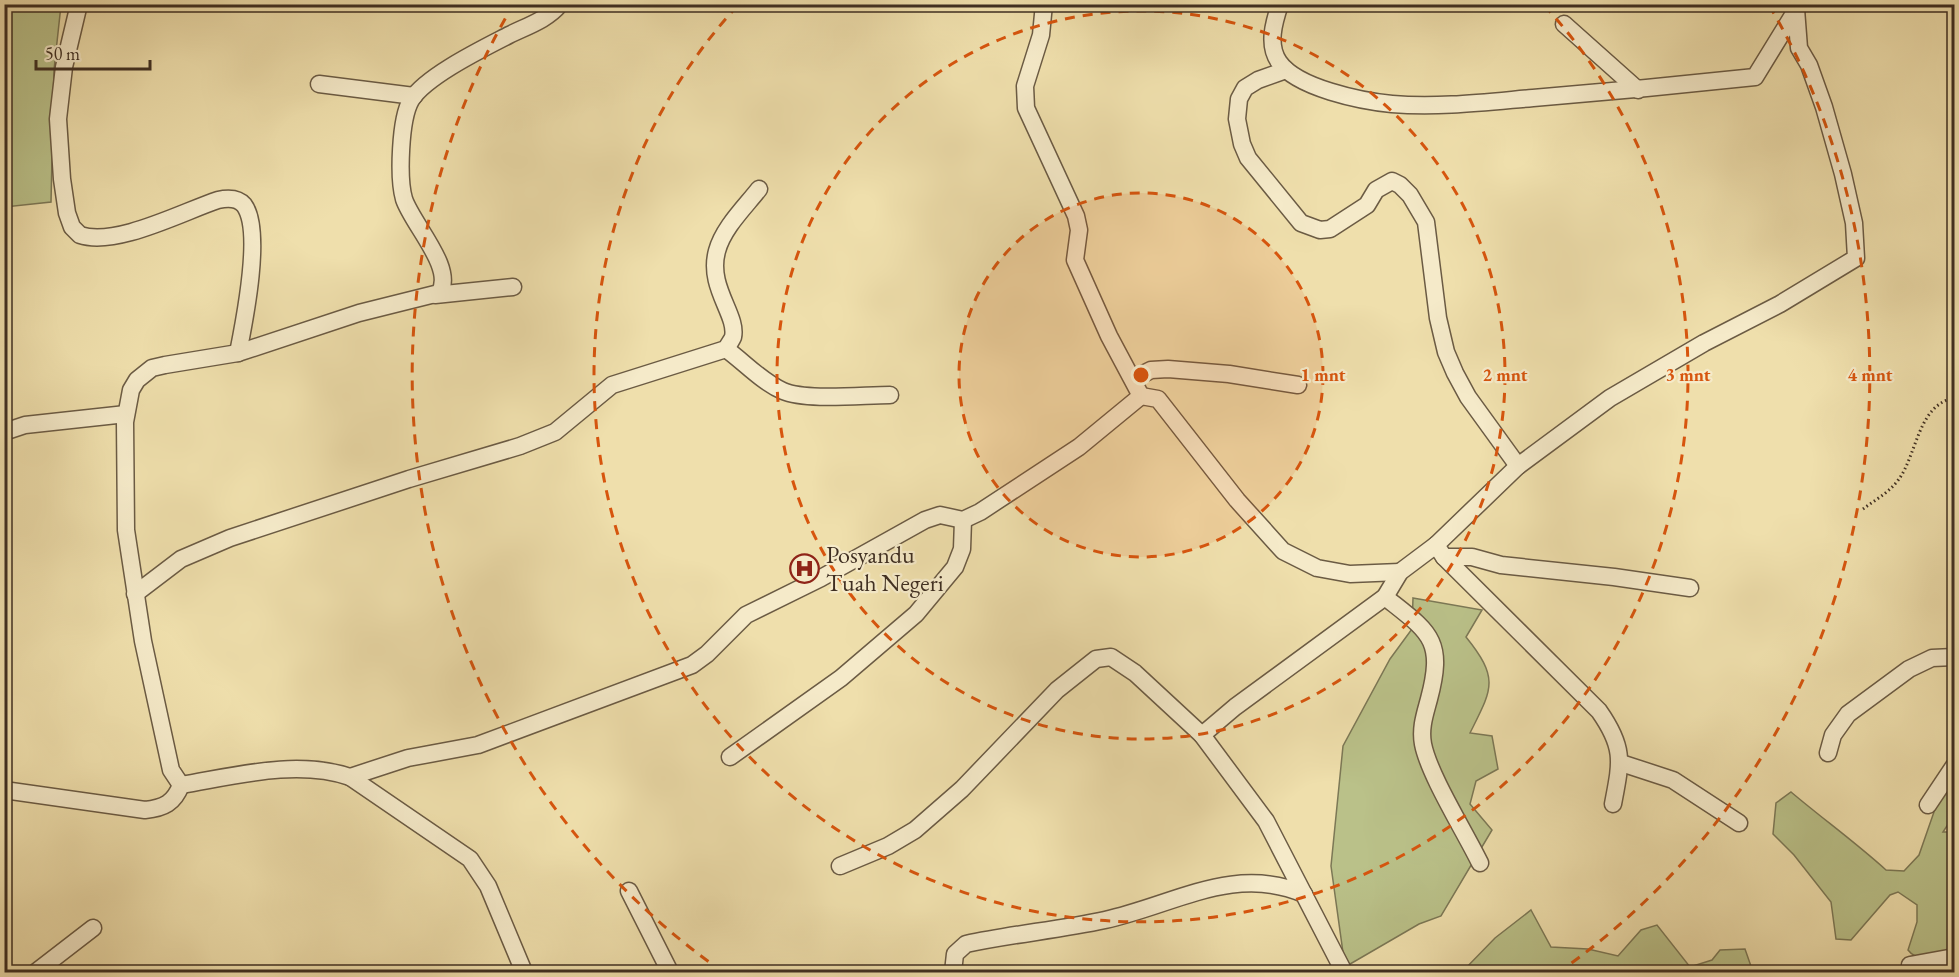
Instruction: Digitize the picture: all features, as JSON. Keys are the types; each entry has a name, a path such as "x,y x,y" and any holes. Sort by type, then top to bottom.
{"street":[{"path":"79,4 64,68 58,119 62,178 69,221 80,235 99,238 129,231 218,200 231,199 240,202 246,209 249,221 251,273 249,301 238,353"},
{"path":"435,295 443,285 441,267 410,214 401,184 406,120 414,96 448,68 535,23 560,4"},
{"path":"1044,4 1041,35 1025,86 1026,108 1040,142 1074,209 1078,230 1076,260 1109,336 1141,396"},
{"path":"1280,4 1273,44 1277,58 1286,70 1340,94 1392,104 1506,100 1638,90 1755,77 1798,7"},
{"path":"350,777 408,758 478,745 566,710 680,670 707,654 746,615 821,579 925,520 940,515 963,520 980,513 1079,447 1141,396 1158,399 1237,500 1283,551 1317,568 1350,574 1400,572 1440,551 1518,466 1610,398 1704,343 1780,304 1856,258 1854,223 1843,174 1824,107 1809,65 1799,48 1798,7"},
{"path":"1564,24 1638,90"},
{"path":"1286,70 1252,83 1239,99 1237,119 1242,144 1259,173 1301,223 1320,230 1330,229 1351,217 1366,205 1376,190 1392,181 1400,185 1426,222 1430,265 1446,352 1468,397 1518,466"},
{"path":"319,84 414,96"},
{"path":"135,594 182,559 230,538 409,479 520,446 555,432 612,385 726,349 733,336 731,320 718,291 714,269 717,249 759,189"},
{"path":"181,785 171,770 135,594 124,499 126,414 131,390 137,380 152,368 238,353 359,313 435,295 513,287"},
{"path":"726,349 774,386 787,392 803,395 890,395"},
{"path":"1133,379 1151,370 1168,369 1229,374 1298,385"},
{"path":"4,432 25,425 126,414"},
{"path":"730,757 841,678 916,614 955,567 962,549 963,520"},
{"path":"1440,551 1472,557 1501,566 1614,577 1690,588"},
{"path":"1440,551 1599,711 1616,737 1621,763 1613,804"},
{"path":"1202,735 1235,707 1385,597 1400,572"},
{"path":"1385,597 1425,629 1434,648 1434,679 1424,716 1423,741 1432,768 1480,863"},
{"path":"840,866 888,846 915,830 939,811 1033,712 1088,664 1100,657 1121,662 1202,735 1266,821 1344,972"},
{"path":"1828,753 1833,735 1848,714 1909,669 1932,658 1954,657"},
{"path":"1621,763 1672,780 1739,823"},
{"path":"1928,805 1954,766"},
{"path":"181,785 258,773 299,770 336,773 350,777 470,859 488,885 525,972"},
{"path":"4,790 145,810 165,807 172,801 181,785"},
{"path":"953,972 956,954 966,944 1106,920 1206,889 1256,882 1285,886 1304,894"},
{"path":"629,891 670,972"},
{"path":"36,972 93,928"},
{"path":"1910,965 1954,957"}],"path":[{"path":"1863,508 1899,480 1927,419 1942,402 1954,398"}],"green space":[{"path":"5,5 61,5 54,70 51,202 5,207"},
{"path":"1413,598 1482,610 1466,637 1484,664 1489,684 1483,705 1470,733 1492,736 1498,769 1476,781 1470,804 1492,830 1441,916 1419,924 1345,967 1331,866 1343,746 1390,659 1412,629"},
{"path":"1954,774 1954,815 1943,832 1954,832 1954,952 1923,958 1917,957 1908,950 1917,922 1917,905 1898,892 1890,895 1851,940 1836,939 1831,902 1794,855 1773,834 1776,803 1791,792 1886,870 1904,871 1919,855 1935,809"},
{"path":"1531,910 1551,947 1588,949 1618,956 1641,930 1657,925 1690,967 1712,960 1720,950 1745,949 1753,972 1462,972 1495,938"}],"place":[{"name":"Posyandu Tuah Negeri","path":"805,569"}]}
